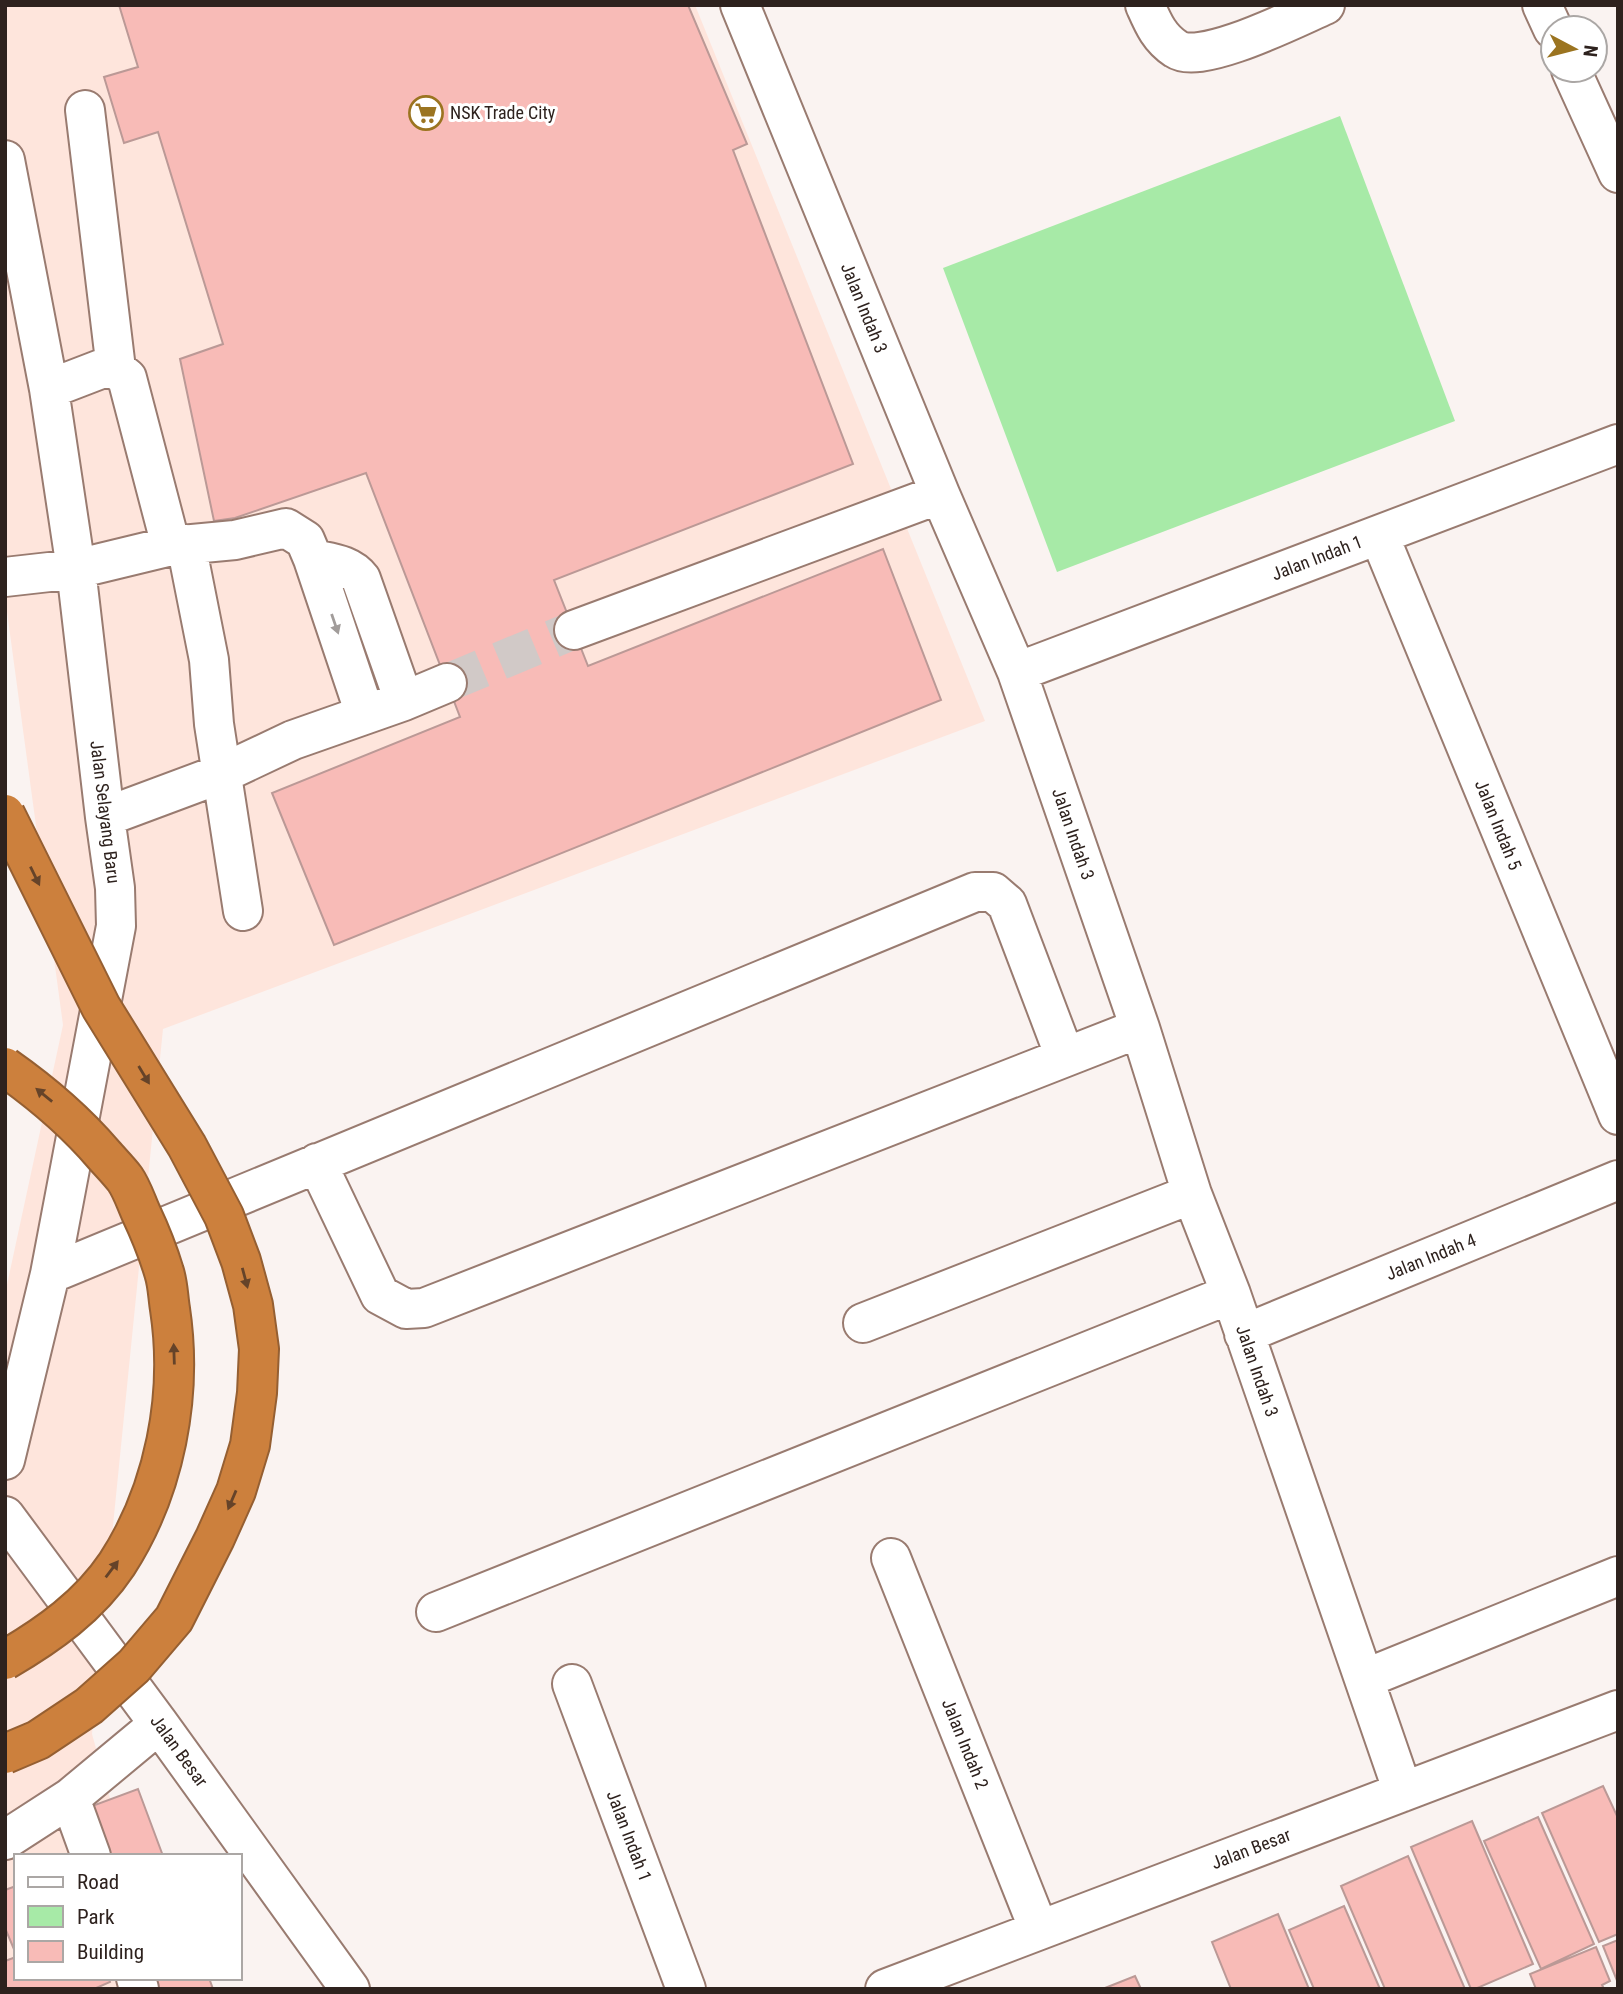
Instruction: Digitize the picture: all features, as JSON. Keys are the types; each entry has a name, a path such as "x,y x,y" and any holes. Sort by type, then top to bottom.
{"highway":[{"path":"5,814 101,1007 187,1146 224,1216 253,1304 259,1349 257,1393 250,1445 236,1491 174,1619 134,1666 89,1706 38,1740 5,1754"},
{"path":"5,1067 45,1095 92,1140 125,1179 165,1274 173,1326 175,1388 169,1434 156,1478 117,1564 91,1596 60,1625 5,1660"}],"street":[{"name":"Jalan Indah 3","path":"740,5 940,494 1017,672 1140,1028 1192,1194 1231,1294 1403,1792"},
{"path":"1145,5 1156,32 1178,51 1205,52 1241,41 1325,5"},
{"path":"1577,84 1618,173"},
{"path":"85,110 116,369"},
{"name":"Jalan Selayang Baru","path":"5,160 50,389 76,569 104,817 115,888 116,926 50,1274 5,1460"},
{"path":"50,389 101,369 116,369 127,378 179,545 209,660 214,724 243,911"},
{"name":"Jalan Indah 1","path":"1017,672 1618,444"},
{"path":"574,630 940,494"},
{"path":"5,578 76,569 179,545 235,541 286,528 305,540 365,714"},
{"name":"Jalan Indah 5","path":"1379,535 1618,1115"},
{"path":"313,559 344,566 355,571 361,579 404,701"},
{"path":"104,817 223,773 293,740 447,683"},
{"path":"50,1274 975,892 992,892 1007,904 1065,1057"},
{"path":"317,1163 380,1296 406,1309 424,1308 1140,1028"},
{"name":"Jalan Indah 4","path":"1244,1334 1618,1180"},
{"path":"863,1323 1192,1194"},
{"path":"436,1612 1231,1294"},
{"name":"Jalan Besar","path":"5,1516 350,1989"},
{"name":"Jalan Indah 2","path":"891,1558 1039,1930"},
{"path":"1364,1679 1618,1576"},
{"name":"Jalan Indah 1","path":"572,1684 686,1989"},
{"name":"Jalan Besar","path":"885,1989 1618,1710"},
{"path":"5,1840 70,1798 159,1724"},
{"path":"70,1798 90,1854"}],"shaded area":[{"path":"5,5 695,5 985,721 163,1029 92,1734 125,1854 14,1854 14,1980 161,1980 163,1989 5,1989 5,1294 63,1025 5,597"}],"green space":[{"path":"1340,116 1455,421 1057,572 943,268"}],"building":[{"path":"119,5 688,5 747,144 733,150 853,464 554,580 588,666 883,549 941,700 334,945 272,793 460,717 366,473 235,518 214,521 180,359 223,344 158,132 124,143 104,77 138,67"},
{"path":"1603,1786 1618,1818 1618,1934 1599,1942 1542,1813"},
{"path":"138,1789 162,1854 100,1854 84,1809"},
{"path":"1538,1817 1594,1944 1541,1969 1484,1841"},
{"path":"1472,1821 1533,1964 1475,1989 1471,1989 1411,1847"},
{"path":"1408,1856 1465,1989 1385,1989 1341,1886"},
{"path":"14,1887 14,1949 5,1928 5,1890"},
{"path":"1344,1906 1380,1989 1314,1989 1289,1930"},
{"path":"1278,1914 1309,1989 1231,1989 1212,1942"},
{"path":"1618,1940 1618,1983 1603,1946"},
{"path":"1596,1947 1610,1981 1602,1985 1604,1989 1536,1989 1530,1974"},
{"path":"14,1958 14,1980 110,1982 94,1989 5,1989 5,1961"},
{"path":"1135,1976 1141,1989 1105,1988"},
{"path":"148,1980 210,1980 213,1989 151,1989"}],"tunnel":[{"path":"447,683 574,630"}],"place":[{"name":"NSK Trade City","path":"426,113"}]}
